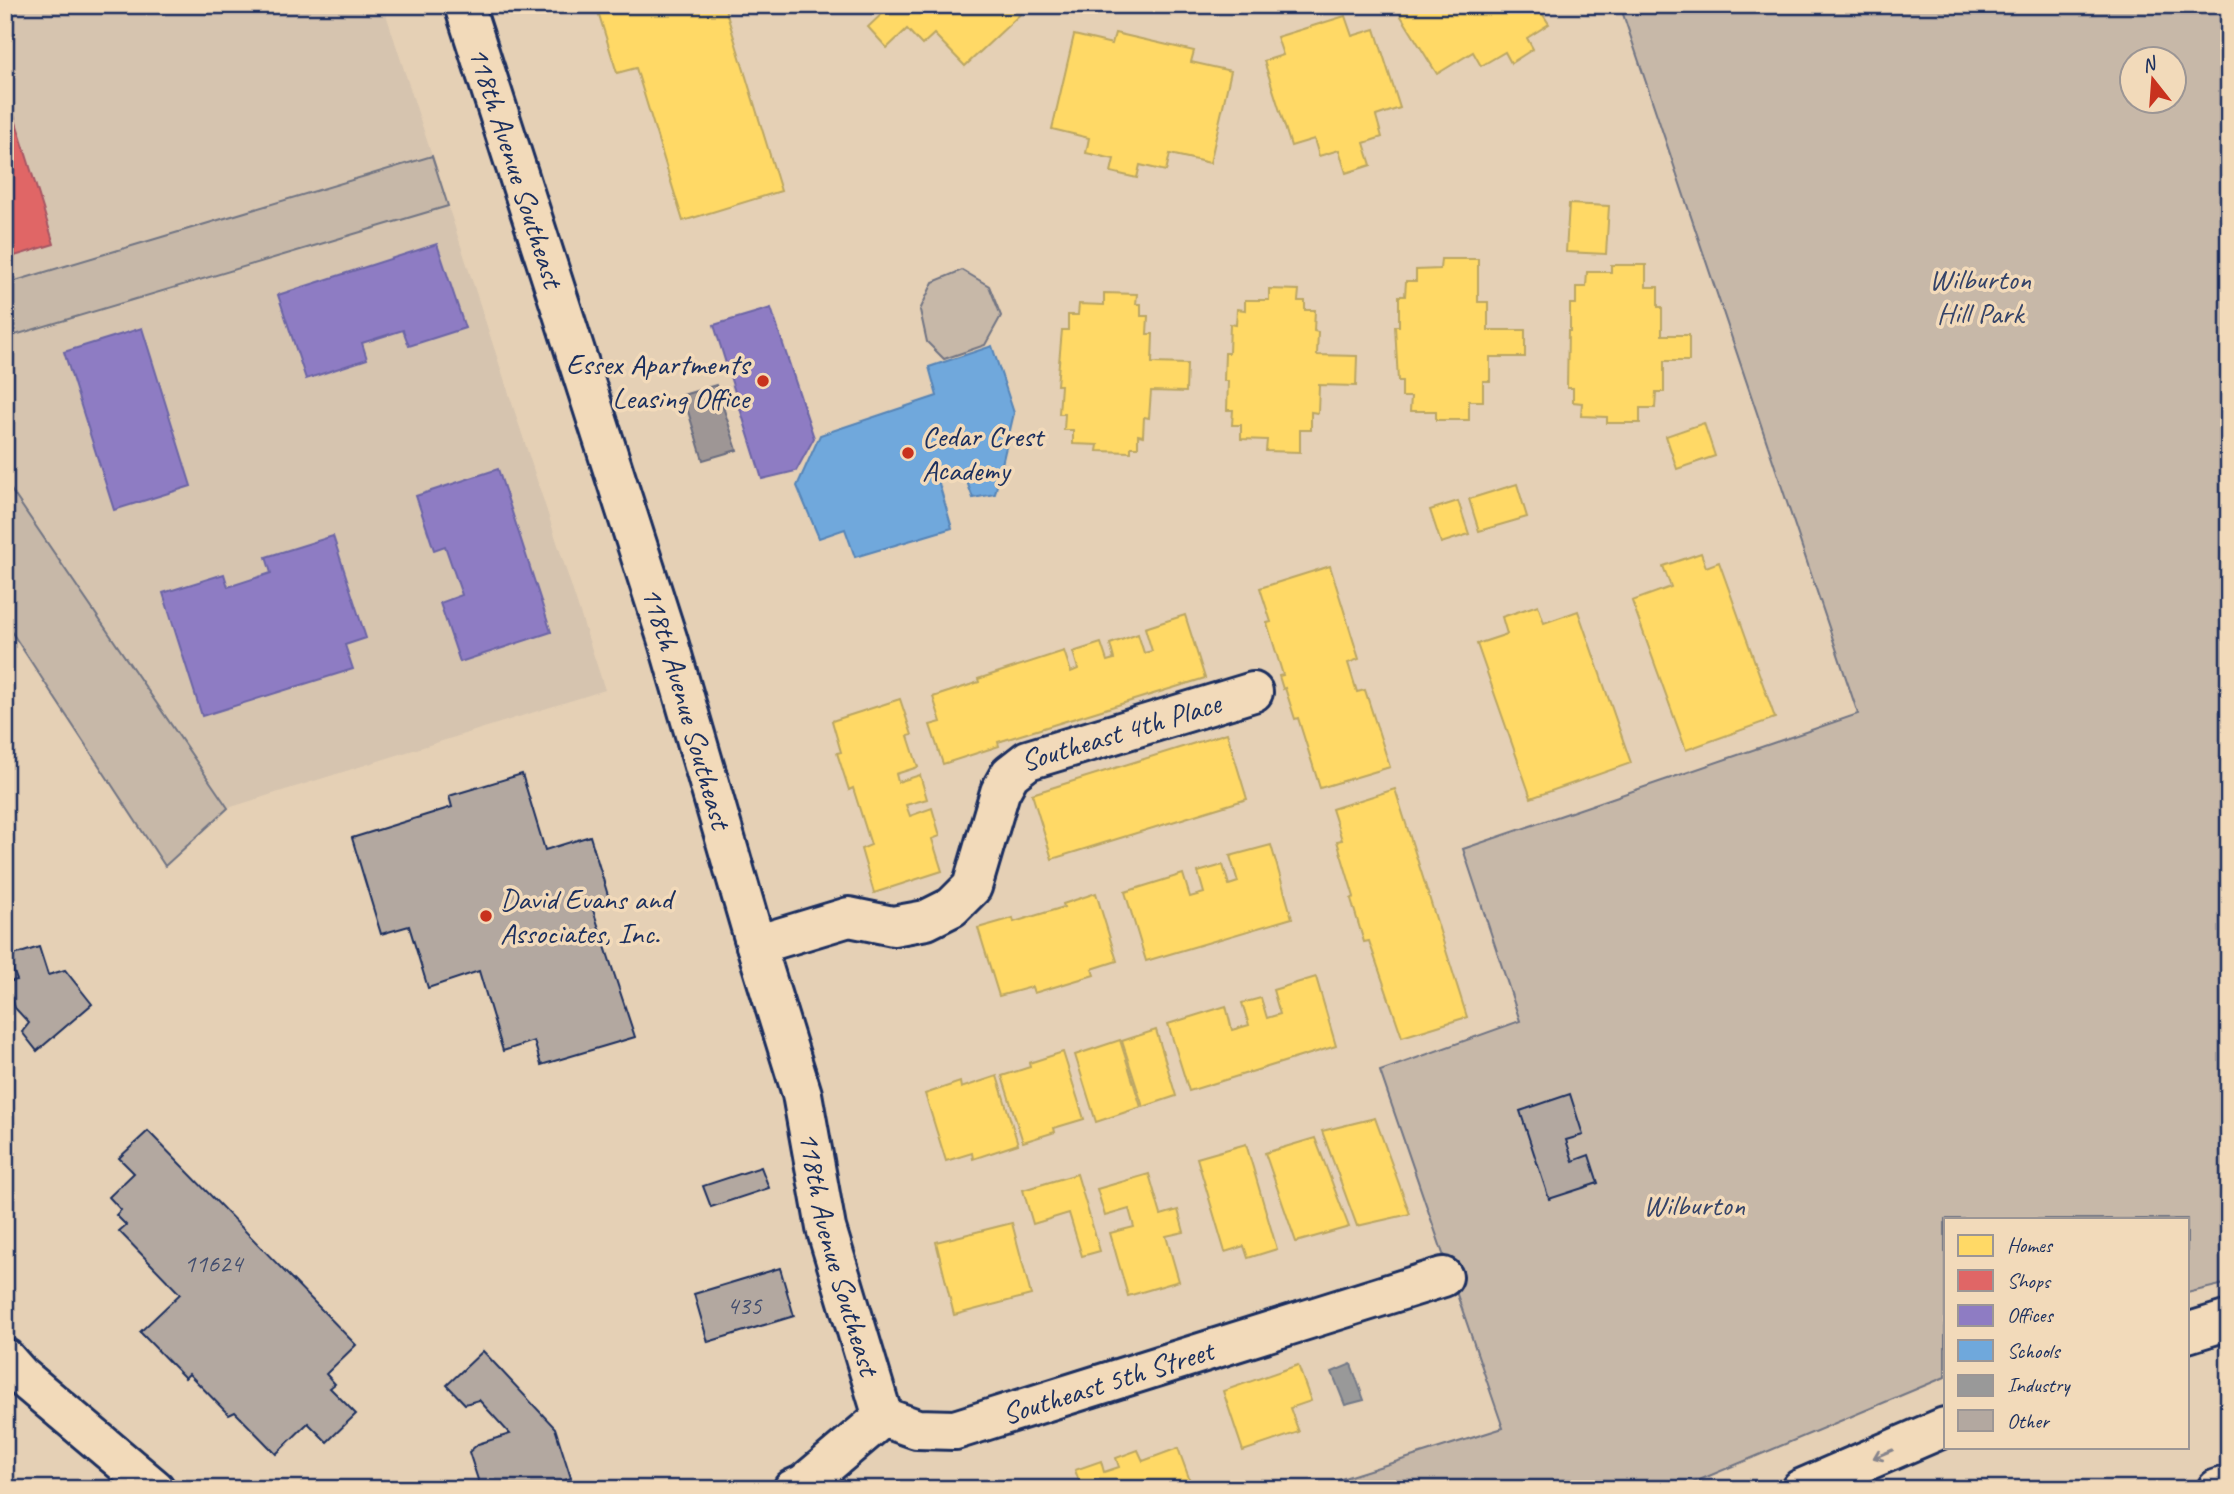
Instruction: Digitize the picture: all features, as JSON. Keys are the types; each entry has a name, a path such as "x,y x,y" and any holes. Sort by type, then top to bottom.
{"street":[{"name":"118th Avenue Southeast","path":"464,5 667,638 755,945 802,1094 826,1228 883,1417"},
{"name":"Southeast 4th Place","path":"755,945 849,917 894,926 926,920 952,907 972,887 1000,792 1010,774 1028,760 1253,692"},
{"name":"Southeast 5th Street","path":"883,1417 917,1429 955,1430 1443,1277"},
{"path":"2188,1333 2229,1320"},
{"path":"5,1358 21,1376 155,1489"},
{"path":"793,1489 804,1484 883,1417"},
{"path":"1801,1489 1944,1427"},
{"path":"2217,1489 2229,1485"}],"shaded area":[{"path":"5,5 383,5 432,156 5,284"},
{"path":"448,206 605,690 228,808 34,569 5,514 5,338"},
{"path":"716,385 737,450 703,460 683,395"}],"green space":[{"name":"Wilburton","path":"1620,5 2229,5 2229,1283 2188,1293 2188,1218 1944,1218 1944,1377 1678,1489 1309,1489 1503,1428 1380,1071 1520,1021 1463,849 1858,714"},
{"path":"432,156 448,206 5,338 5,284"},
{"path":"962,270 989,286 1001,316 985,345 944,359 927,342 920,310 933,282"},
{"path":"5,481 228,808 165,866 5,622"}],"building: Homes":[{"path":"596,5 724,5 781,191 683,221 636,68 617,73"},
{"path":"882,5 1030,5 965,66 934,34 922,45 907,29 887,48 868,27 886,10"},
{"path":"1394,5 1548,5 1540,10 1549,24 1527,38 1533,49 1511,63 1505,52 1481,66 1473,52 1437,74"},
{"path":"1345,16 1352,36 1375,29 1400,108 1376,116 1382,137 1364,143 1371,165 1346,173 1339,150 1319,156 1314,139 1291,146 1264,61 1283,55 1277,37"},
{"path":"1115,33 1194,51 1191,62 1231,71 1210,163 1170,154 1166,171 1140,165 1137,178 1111,172 1114,159 1086,153 1089,138 1052,129 1074,35 1112,44"},
{"path":"1569,204 1609,206 1606,254 1566,252"},
{"path":"1441,259 1478,259 1478,302 1488,302 1488,330 1525,330 1525,357 1490,357 1490,381 1483,381 1483,401 1469,401 1469,420 1436,420 1436,411 1410,411 1411,397 1402,397 1402,381 1398,381 1395,326 1399,326 1399,296 1405,296 1406,281 1416,281 1416,270 1440,269"},
{"path":"1611,265 1646,265 1646,287 1658,287 1658,307 1662,307 1662,335 1689,335 1689,361 1664,361 1664,392 1656,392 1655,408 1640,408 1640,423 1607,423 1607,417 1581,416 1582,403 1573,402 1573,388 1567,388 1570,304 1576,304 1576,287 1586,287 1587,272 1611,272"},
{"path":"1269,289 1299,290 1298,301 1305,301 1305,310 1315,310 1317,355 1357,356 1356,386 1319,385 1318,413 1311,412 1311,430 1300,430 1300,452 1266,451 1267,440 1241,439 1241,425 1232,425 1233,410 1227,410 1228,381 1224,381 1230,324 1236,325 1237,309 1245,310 1245,300 1269,300"},
{"path":"1104,293 1137,294 1136,304 1141,304 1141,316 1148,316 1147,334 1153,334 1152,363 1187,364 1186,392 1151,391 1149,418 1144,417 1143,436 1138,435 1138,447 1131,447 1131,452 1097,451 1098,445 1073,444 1073,430 1064,430 1065,414 1059,414 1061,385 1057,385 1062,330 1068,330 1068,315 1078,315 1079,304 1104,305"},
{"path":"1704,423 1715,456 1677,469 1666,436"},
{"path":"1517,484 1527,517 1479,531 1469,499"},
{"path":"1458,501 1469,534 1441,543 1430,510"},
{"path":"1701,553 1706,567 1719,562 1775,718 1686,750 1632,601 1671,587 1663,566"},
{"path":"1330,566 1359,659 1348,663 1357,692 1365,690 1390,767 1320,788 1298,718 1295,719 1279,676 1283,675 1267,623 1271,622 1260,588"},
{"path":"1538,605 1544,623 1578,611 1631,763 1531,798 1477,644 1507,634 1502,617"},
{"path":"1185,615 1205,678 998,742 999,746 943,764 930,725 941,722 933,697 1064,651 1071,672 1078,669 1073,652 1101,643 1107,661 1114,659 1110,644 1138,634 1144,653 1152,651 1145,628"},
{"path":"900,699 912,735 908,736 918,767 896,774 898,782 920,775 927,799 906,805 910,816 932,808 940,836 932,839 942,871 874,893 861,849 871,845 853,788 849,790 837,753 841,752 832,721"},
{"path":"1227,733 1247,799 1052,859 1032,794"},
{"path":"1395,789 1467,1017 1402,1037 1369,941 1364,942 1337,841 1342,840 1332,809"},
{"path":"1271,845 1292,918 1146,961 1125,892 1183,874 1190,897 1204,893 1198,872 1223,865 1229,885 1238,882 1230,856"},
{"path":"1096,893 1117,961 1092,969 1094,975 1034,993 1032,987 999,996 978,928 1013,918 1014,922 1064,907 1063,904"},
{"path":"1316,977 1336,1046 1189,1091 1168,1024 1226,1006 1232,1030 1249,1025 1242,1003 1261,998 1267,1018 1280,1014 1273,990"},
{"path":"1156,1030 1176,1096 1143,1107 1122,1041"},
{"path":"1120,1040 1141,1107 1096,1122 1075,1055"},
{"path":"1063,1052 1084,1119 1054,1128 1055,1132 1023,1142 1002,1076 1030,1067 1029,1063"},
{"path":"997,1076 1018,1144 973,1159 972,1153 946,1161 925,1094 960,1082 961,1088"},
{"path":"1375,1118 1410,1214 1357,1226 1322,1131"},
{"path":"1315,1138 1349,1227 1296,1242 1265,1153"},
{"path":"1246,1144 1277,1249 1248,1258 1244,1246 1225,1252 1197,1158"},
{"path":"1077,1174 1100,1251 1082,1256 1069,1213 1033,1224 1023,1190"},
{"path":"1149,1174 1161,1215 1178,1210 1184,1232 1166,1236 1179,1281 1128,1296 1110,1233 1134,1227 1129,1209 1105,1216 1097,1189"},
{"path":"1012,1223 1031,1295 954,1315 936,1242"},
{"path":"1298,1365 1311,1401 1290,1408 1299,1432 1243,1451 1223,1391"},
{"path":"1178,1448 1193,1489 1082,1489 1075,1470 1101,1461 1104,1472 1119,1467 1116,1458 1138,1450 1143,1461"}],"building: Shops":[{"path":"5,87 54,244 5,259"}],"building: Offices":[{"path":"437,244 465,328 409,346 403,330 362,343 367,359 306,379 278,295"},
{"name":"Essex Apartments Leasing Office","path":"771,308 814,438 796,471 762,479 714,325"},
{"path":"142,328 191,486 114,510 64,352"},
{"path":"498,469 551,632 460,662 440,603 462,595 445,546 434,550 416,496"},
{"path":"333,536 366,638 345,645 353,669 202,716 163,593 224,574 228,587 271,573 266,557"}],"building: Schools":[{"name":"Cedar Crest Academy","path":"992,346 1014,413 995,494 973,498 963,471 938,480 952,528 855,557 845,529 819,538 797,486 820,435 937,396 929,367"}],"building: Industry":[{"path":"1351,1364 1364,1400 1345,1405 1332,1372"}],"building: Other":[{"name":"David Evans and Associates, Inc.","path":"522,774 545,850 590,836 610,902 592,907 635,1037 541,1065 534,1041 503,1051 479,971 428,988 409,926 381,934 352,838 452,807 449,796"},
{"path":"39,947 48,975 65,970 92,1004 37,1051 22,1032 29,1023 15,1008 7,982 17,980 8,957"},
{"path":"1570,1094 1583,1135 1566,1140 1573,1161 1589,1155 1598,1183 1549,1199 1520,1111"},
{"path":"148,1131 356,1345 326,1374 335,1384 330,1388 356,1414 327,1442 308,1423 276,1454 235,1412 229,1415 189,1374 185,1378 140,1332 180,1294 119,1231 126,1225 116,1215 121,1210 109,1197 134,1173 119,1158"},
{"path":"761,1167 769,1188 711,1207 703,1186"},
{"path":"780,1268 794,1316 708,1342 694,1294"},
{"path":"483,1351 555,1428 571,1478 539,1489 481,1489 469,1452 478,1444 510,1434 479,1400 465,1404 447,1385"}],"place":[{"name":"Essex Apartments Leasing Office","path":"763,381"},
{"name":"Cedar Crest Academy","path":"908,453"},
{"name":"David Evans and Associates, Inc.","path":"486,916"}],"park label":[{"name":"Wilburton Hill Park","path":"1980,296"}]}
